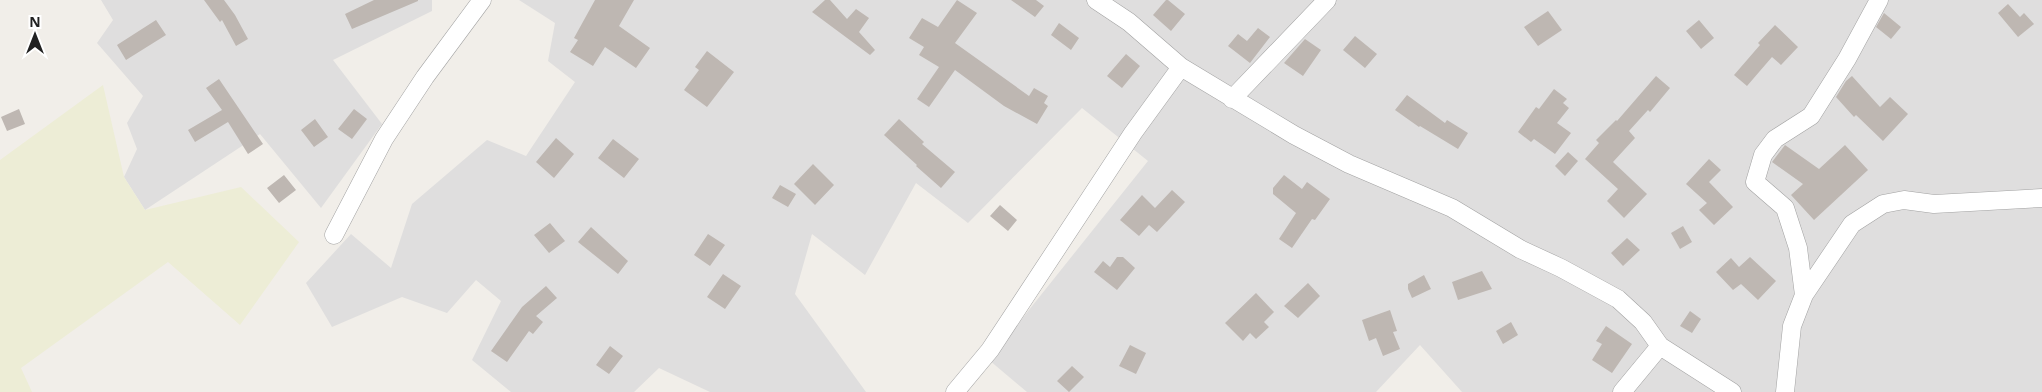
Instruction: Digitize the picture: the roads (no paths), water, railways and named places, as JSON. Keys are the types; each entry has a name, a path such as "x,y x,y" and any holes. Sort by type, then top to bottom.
{"street":[{"path":"334,235 384,140 425,77 482,0"},
{"path":"1096,0 1129,22 1180,68 1232,99 1349,164 1452,208 1520,249 1561,268 1618,299 1643,322 1660,346 1732,392"},
{"path":"1232,99 1327,0"},
{"path":"1804,295 1798,248 1785,208 1754,182 1763,155 1775,139 1811,116 1847,59 1879,0"},
{"path":"955,392 990,350 1133,133 1180,68"},
{"path":"1785,392 1792,326 1804,295 1852,224 1883,204 1904,200 1934,204 2042,198"},
{"path":"1622,392 1660,346"}]}
